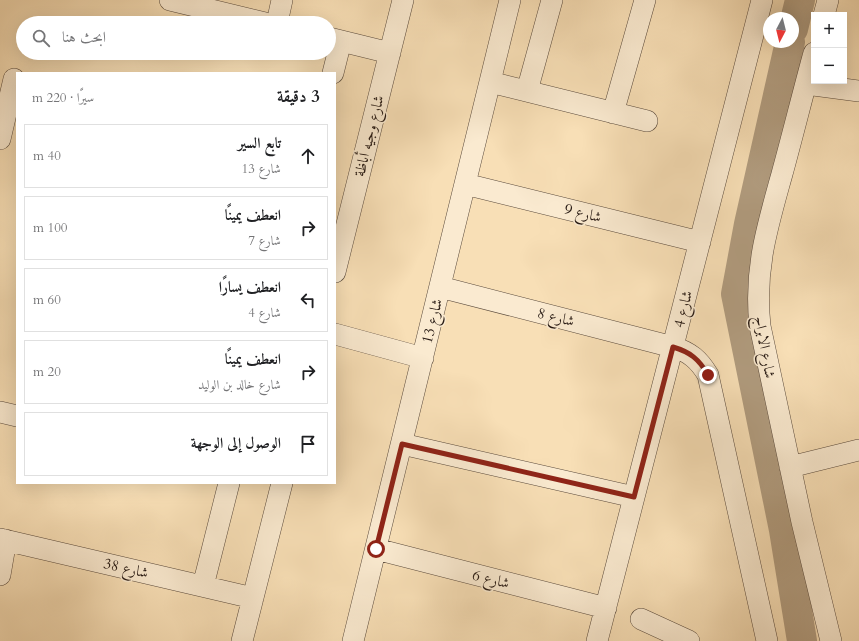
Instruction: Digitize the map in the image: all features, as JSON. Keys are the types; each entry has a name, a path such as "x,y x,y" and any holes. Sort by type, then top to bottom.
{"street":[{"path":"170,0 236,16"},
{"path":"278,16 282,0"},
{"name":"شارع وجيه أباظة","path":"336,268 404,0"},
{"name":"شارع 13","path":"353,641 510,0"},
{"path":"526,91 552,0"},
{"path":"613,113 645,0"},
{"name":"شارع 4","path":"597,641 762,0"},
{"path":"825,12 828,0"},
{"path":"336,40 390,53"},
{"path":"333,72 334,60"},
{"name":"شارع الابراج","path":"811,65 764,240 758,283 760,326 790,467 831,641"},
{"path":"0,139 10,78"},
{"path":"490,82 647,121"},
{"path":"806,84 859,91"},
{"name":"شارع 9","path":"465,184 700,242"},
{"name":"شارع 8","path":"440,287 673,347 684,350 694,356 708,375 767,641"},
{"path":"336,334 423,358"},
{"path":"0,412 16,416"},
{"path":"402,444 634,497"},
{"path":"790,467 859,450"},
{"path":"203,586 229,484"},
{"path":"242,641 282,484"},
{"path":"0,575 3,539"},
{"name":"شارع 38","path":"3,539 253,598"},
{"name":"شارع 6","path":"376,549 606,608"},
{"path":"641,619 689,641"}],"waterway":[{"path":"797,12 800,0"},
{"path":"789,48 749,224 736,294 784,530 802,641"}],"route":[{"path":"376,549 402,444 634,497 673,347 684,350 694,356 708,375"}]}
